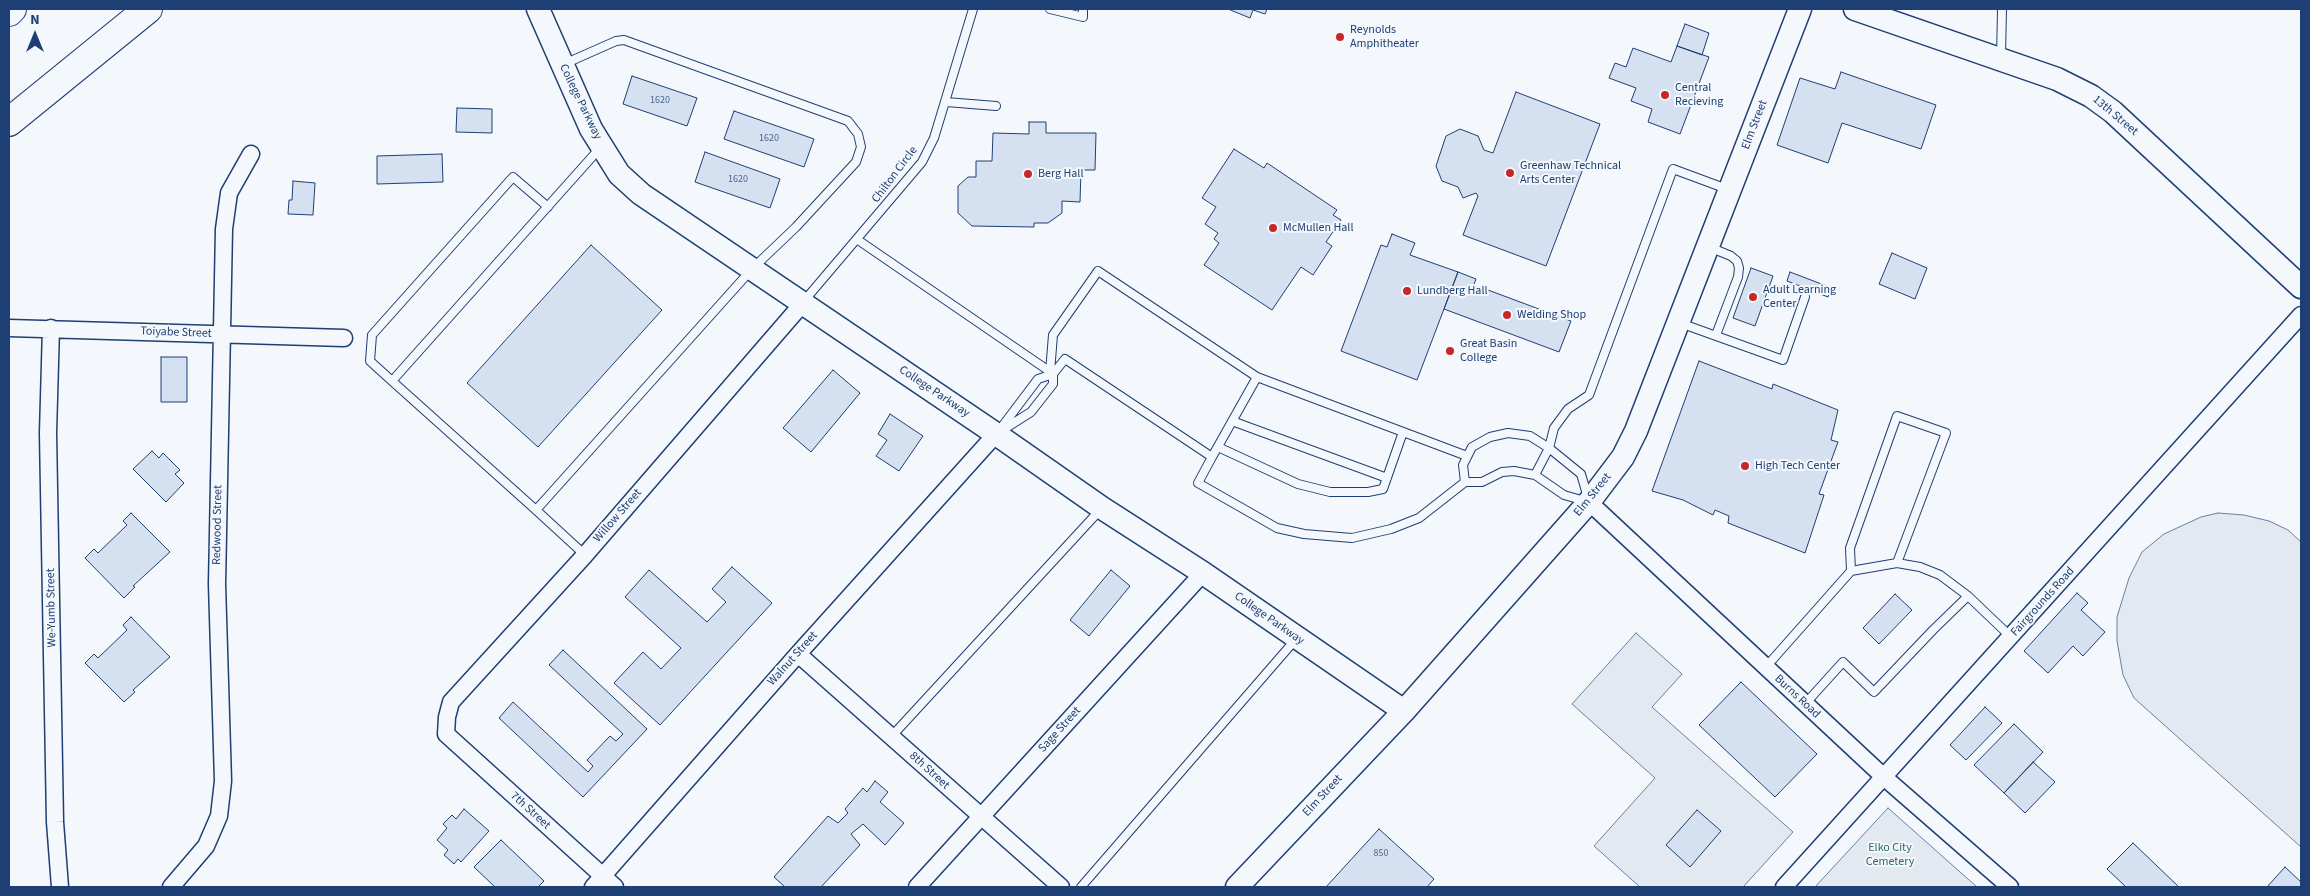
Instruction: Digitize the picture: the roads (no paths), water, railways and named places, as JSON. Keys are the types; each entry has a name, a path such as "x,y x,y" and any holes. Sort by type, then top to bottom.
{"highway":[{"path":"9,12 12,9"},
{"path":"9,122 148,9"}],"street":[{"name":"College Parkway","path":"538,9 591,129 619,174 641,194 1404,711"},
{"name":"Elm Street","path":"1237,887 1404,711 1589,502 1623,457 1636,431 1800,9"},
{"name":"13th Street","path":"1855,9 2057,79 2091,96 2113,112 2301,287"},
{"name":"Redwood Street","path":"171,887 206,846 219,816 223,780 218,584 224,229 229,193 252,154"},
{"name":"Willow Street","path":"446,734 447,717 452,702 585,556 803,303"},
{"name":"Fairgrounds Road","path":"1784,887 1885,778 2301,315"},
{"name":"Toiyabe Street","path":"9,328 344,338"},
{"name":"We-Yumb Street","path":"51,328 48,443 55,822 60,887"},
{"name":"Walnut Street","path":"603,884 798,654 996,434"},
{"name":"Burns Road","path":"1589,502 1804,704 1885,778 2010,887"},
{"name":"Sage Street","path":"917,887 1203,573"},
{"name":"8th Street","path":"798,654 1061,887"},
{"name":"7th Street","path":"446,734 603,884"}],"lane":[{"name":"Chilton Circle","path":"803,303 922,162 934,138 946,102 973,9"},
{"path":"1050,9 1083,17 1083,9"},
{"path":"2001,59 2002,9"},
{"path":"536,510 752,269 796,227 856,162 861,147 858,134 848,122 624,40 616,41 562,65"},
{"path":"946,102 996,106"},
{"path":"392,381 602,147"},
{"path":"1535,475 1549,448 1554,428 1568,409 1589,394 1673,169 1730,190"},
{"path":"548,207 513,177 372,335 370,361 585,556"},
{"path":"858,240 1052,373"},
{"path":"1708,247 1731,256 1737,261 1739,268 1738,277 1716,335"},
{"path":"996,434 1031,412 1053,384 1053,335 1098,271 1257,377 1467,456"},
{"path":"1678,322 1783,360 1805,297"},
{"path":"996,434 1038,379 1052,373 1065,359 1212,457"},
{"path":"1257,377 1198,483 1277,528 1304,534 1352,538 1391,529 1419,518 1465,482 1482,482 1502,472 1514,471 1535,475 1564,495 1589,502"},
{"path":"1851,571 1850,548 1897,416 1946,433 1897,563"},
{"path":"1232,421 1387,478"},
{"path":"1218,447 1298,484 1330,492 1368,492 1383,489 1403,432"},
{"path":"1465,482 1463,465 1472,448 1490,437 1508,433 1530,436 1549,448 1581,474 1589,502"},
{"path":"891,737 1102,508"},
{"path":"1765,668 1851,571 1897,563 1920,567 1940,575 1968,596 2011,637"},
{"path":"1804,704 1843,662 1874,692 1968,596"},
{"path":"1081,887 1297,638"}],"place":[{"name":"Reynolds Amphitheater","path":"1340,37"},
{"name":"Central Recieving","path":"1665,95"},
{"name":"Greenhaw Technical Arts Center","path":"1510,173"},
{"name":"Berg Hall","path":"1028,174"},
{"name":"McMullen Hall","path":"1273,228"},
{"name":"Lundberg Hall","path":"1407,291"},
{"name":"Adult Learning Center","path":"1753,297"},
{"name":"Welding Shop","path":"1507,315"},
{"name":"Great Basin College","path":"1450,351"},
{"name":"High Tech Center","path":"1745,466"}],"park label":[{"name":"Elko City Cemetery","path":"1890,855"}]}
